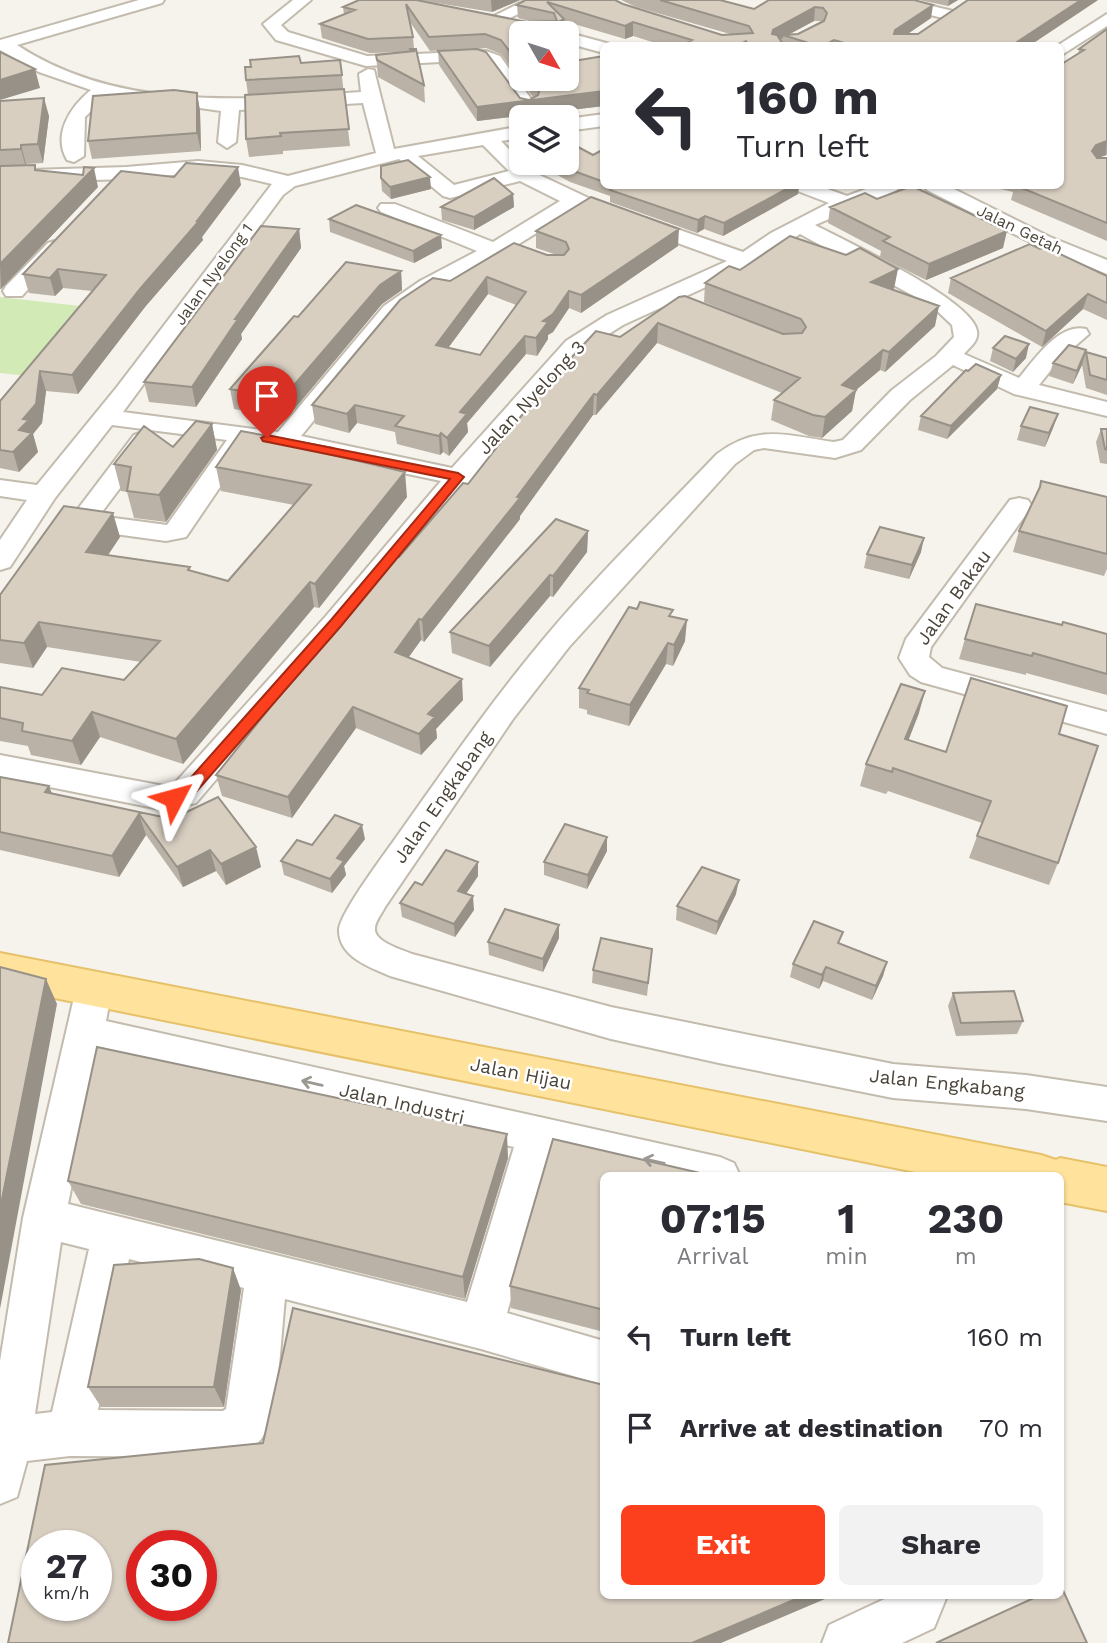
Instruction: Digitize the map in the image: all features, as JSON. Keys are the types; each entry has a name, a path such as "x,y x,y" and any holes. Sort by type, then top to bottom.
{"main road":[{"name":"Jalan Hijau","path":"0,970 950,1167 1001,1172"},
{"path":"1064,1181 1107,1189"}],"street":[{"path":"2,45 156,0"},
{"path":"303,0 271,24 282,36 366,61 480,55 494,60 527,105"},
{"path":"509,24 487,19 539,0"},
{"path":"887,0 957,11 928,29"},
{"path":"1064,48 1107,19"},
{"path":"1077,40 1097,44"},
{"path":"579,41 600,47"},
{"path":"2,45 33,62 103,90 230,106 371,97"},
{"path":"366,61 371,97 395,154 420,166 450,192 518,175"},
{"path":"11,69 33,62"},
{"path":"74,156 72,122 77,112 103,90"},
{"path":"227,142 230,106"},
{"path":"579,123 600,121"},
{"name":"Jalan Nyelong 1","path":"0,561 39,504 221,265 261,208 288,182 395,154 509,134"},
{"path":"486,137 509,161"},
{"path":"420,166 452,159 478,163 500,180"},
{"path":"0,177 220,167 288,182"},
{"path":"107,193 126,173"},
{"path":"524,175 575,200 746,260"},
{"path":"810,189 848,203"},
{"name":"Jalan Nyelong 3","path":"0,766 164,798 184,795 574,346 615,320 746,260 799,225 883,189"},
{"name":"Jalan Getah","path":"940,189 1043,242 1107,268"},
{"path":"284,440 392,311 428,286 498,248 575,200"},
{"path":"388,208 498,248 523,253"},
{"name":"Jalan Engkabang","path":"799,225 936,287 966,330 965,339 901,395 852,445 835,450 764,440 745,445 726,459 559,640 502,711 372,898 357,928 360,942 374,953 403,966 611,1023 719,1047 893,1081 1026,1092 1107,1104"},
{"path":"14,291 70,232"},
{"path":"1020,251 1043,242"},
{"path":"665,298 690,308"},
{"path":"1023,389 1051,355 1078,334"},
{"path":"951,354 999,380 1023,389 1064,401 1107,409"},
{"path":"105,417 284,440 458,477"},
{"path":"81,522 156,423"},
{"path":"0,488 81,522 166,533 176,531 244,435"},
{"name":"Jalan Bakau","path":"1019,506 916,646 914,658 921,668 932,675 1107,723"},
{"path":"94,989 11,1358 3,1460 70,1433 230,1434 244,1423 249,1409 267,1274"},
{"name":"Jalan Industri","path":"83,1032 703,1172"},
{"path":"481,1326 538,1134"},
{"path":"44,1218 481,1326 600,1362"},
{"path":"70,1433 113,1235"},
{"path":"847,1643 916,1610 921,1599"}],"green space":[{"path":"0,297 89,307 29,376 0,373"}],"building":[{"path":"359,0 416,0 522,21 509,21 509,51 501,40 485,34 429,37 406,4 413,37 368,39 320,24 355,10 343,7"},
{"path":"526,0 615,0 722,35 753,33 749,26 660,0 720,0 754,9 769,0 914,0 933,5 895,30 894,34 918,34 968,0 1081,0 1017,42 805,42 783,35 798,34 824,21 827,13 823,8 815,7 773,30 772,34 777,35 781,42 688,42 692,40 633,22 625,26 547,2 564,19 557,21 554,13 517,5"},
{"path":"1107,29 1107,141 1096,145 1092,151 1097,158 1107,158 1107,223 1024,189 1064,189 1064,62 1084,50 1079,49"},
{"path":"409,49 416,49 424,85 377,60 376,55 415,51"},
{"path":"477,49 486,52 509,83 509,91 515,91 520,98 529,100 538,95 539,91 579,91 579,60 600,57 600,92 477,107 438,51"},
{"path":"0,52 35,69 0,80"},
{"path":"299,56 301,63 340,60 342,75 246,80 245,67 251,67 250,60"},
{"path":"344,89 349,129 280,133 281,136 246,139 245,95"},
{"path":"174,90 197,93 197,133 88,141 93,96"},
{"path":"44,98 38,144 21,145 21,149 0,150 0,101"},
{"path":"579,147 593,155 600,151 600,181 579,173"},
{"path":"408,160 430,177 390,187 381,178 381,166"},
{"path":"186,163 238,167 199,221 140,289 72,375 40,371 36,404 23,419 29,420 19,430 32,433 13,452 0,450 0,401 106,275 58,269 50,278 23,274 121,171 174,177"},
{"path":"35,165 35,170 83,175 84,167 94,168 0,264 0,166"},
{"path":"494,178 513,194 474,217 441,207"},
{"path":"786,189 724,223 705,216 698,220 610,190"},
{"path":"904,189 918,189 1007,231 929,264 883,241 890,237 830,207 865,193 877,199"},
{"path":"591,197 679,229 581,295 569,291 553,314 543,321 548,322 536,338 525,336 460,412 467,414 447,438 441,433 439,436 395,426 404,416 355,405 347,414 312,405 400,300 433,278 450,281 514,243 547,255 564,255 569,249 566,242 536,231","holes":["487,277 526,292 480,355 436,345"]},
{"path":"356,205 441,235 413,251 329,219"},
{"path":"261,226 299,229 235,319 238,319 192,387 144,382"},
{"path":"790,236 846,255 860,248 898,269 871,282 939,306 889,352 883,350 842,385 856,390 825,417 774,400 800,378 658,323 597,395 594,394 517,497 520,498 422,620 419,619 395,652 462,679 428,714 435,717 419,734 353,707 288,797 216,775 392,555 399,557 463,483 468,484 544,387 596,331 620,337 679,297 685,296 783,334 802,333 806,327 801,319 705,283 729,266 740,270"},
{"path":"1030,244 1040,249 1045,247 1107,276 1107,303 1088,294 1046,331 951,278"},
{"path":"346,262 401,271 380,285 283,398 230,389 294,316 298,317"},
{"path":"1005,336 1029,344 1016,359 993,348"},
{"path":"1069,345 1086,350 1077,371 1053,363"},
{"path":"1086,352 1107,358 1107,380 1090,375"},
{"path":"976,364 1001,375 951,426 921,416 966,370"},
{"path":"1030,407 1058,414 1049,433 1021,426"},
{"path":"196,421 212,424 159,495 127,491 131,467 114,464 144,426 173,447"},
{"path":"1101,429 1107,429 1107,450 1105,449"},
{"path":"241,431 333,448 328,454 405,472 315,584 310,582 176,739 92,712 72,741 22,731 23,723 0,718 0,687 42,695 62,668 124,680 160,641 39,622 24,643 0,640 0,595 64,506 113,513 86,552 190,567 188,570 228,581 311,485 216,467"},
{"path":"1041,481 1107,497 1107,554 1019,531"},
{"path":"556,519 588,531 553,576 550,575 489,646 450,632"},
{"path":"880,527 924,538 912,565 867,554"},
{"path":"640,602 673,610 669,616 687,620 674,645 668,643 630,705 587,693 589,690 579,688 629,607 637,609"},
{"path":"976,604 1107,634 1107,674 1033,653 1032,656 965,639"},
{"path":"971,678 1067,706 1059,734 1098,746 1058,863 977,836 991,801 893,768 892,772 866,764 901,684 925,691 905,739 946,752"},
{"path":"0,777 49,786 45,792 172,819 218,797 256,847 221,864 210,850 177,867 139,814 112,856 0,832"},
{"path":"335,815 362,825 337,858 344,861 330,879 281,861 297,840 312,845"},
{"path":"565,824 607,837 588,875 544,862"},
{"path":"446,850 478,862 458,891 473,896 454,924 400,903 415,882 422,885"},
{"path":"702,867 739,880 718,922 677,906"},
{"path":"505,909 559,925 543,959 488,942"},
{"path":"814,921 843,932 838,943 887,962 876,986 826,967 822,975 793,964"},
{"path":"601,938 652,949 648,983 593,970"},
{"path":"0,967 46,979 0,1209"},
{"path":"1014,991 1023,1021 961,1023 953,993"},
{"path":"97,1047 507,1134 463,1277 68,1181"},
{"path":"553,1139 696,1172 600,1172 600,1309 510,1286"},
{"path":"199,1259 233,1268 214,1387 88,1387 114,1265"},
{"path":"293,1308 600,1384 600,1599 796,1599 692,1643 8,1643 21,1580 21,1621 112,1621 112,1530 31,1530 45,1465 263,1443"},
{"path":"1064,1593 1087,1643 936,1643 1031,1599 1064,1599"}],"route":[{"path":"174,798 184,795 336,623 458,477 267,438"}]}
